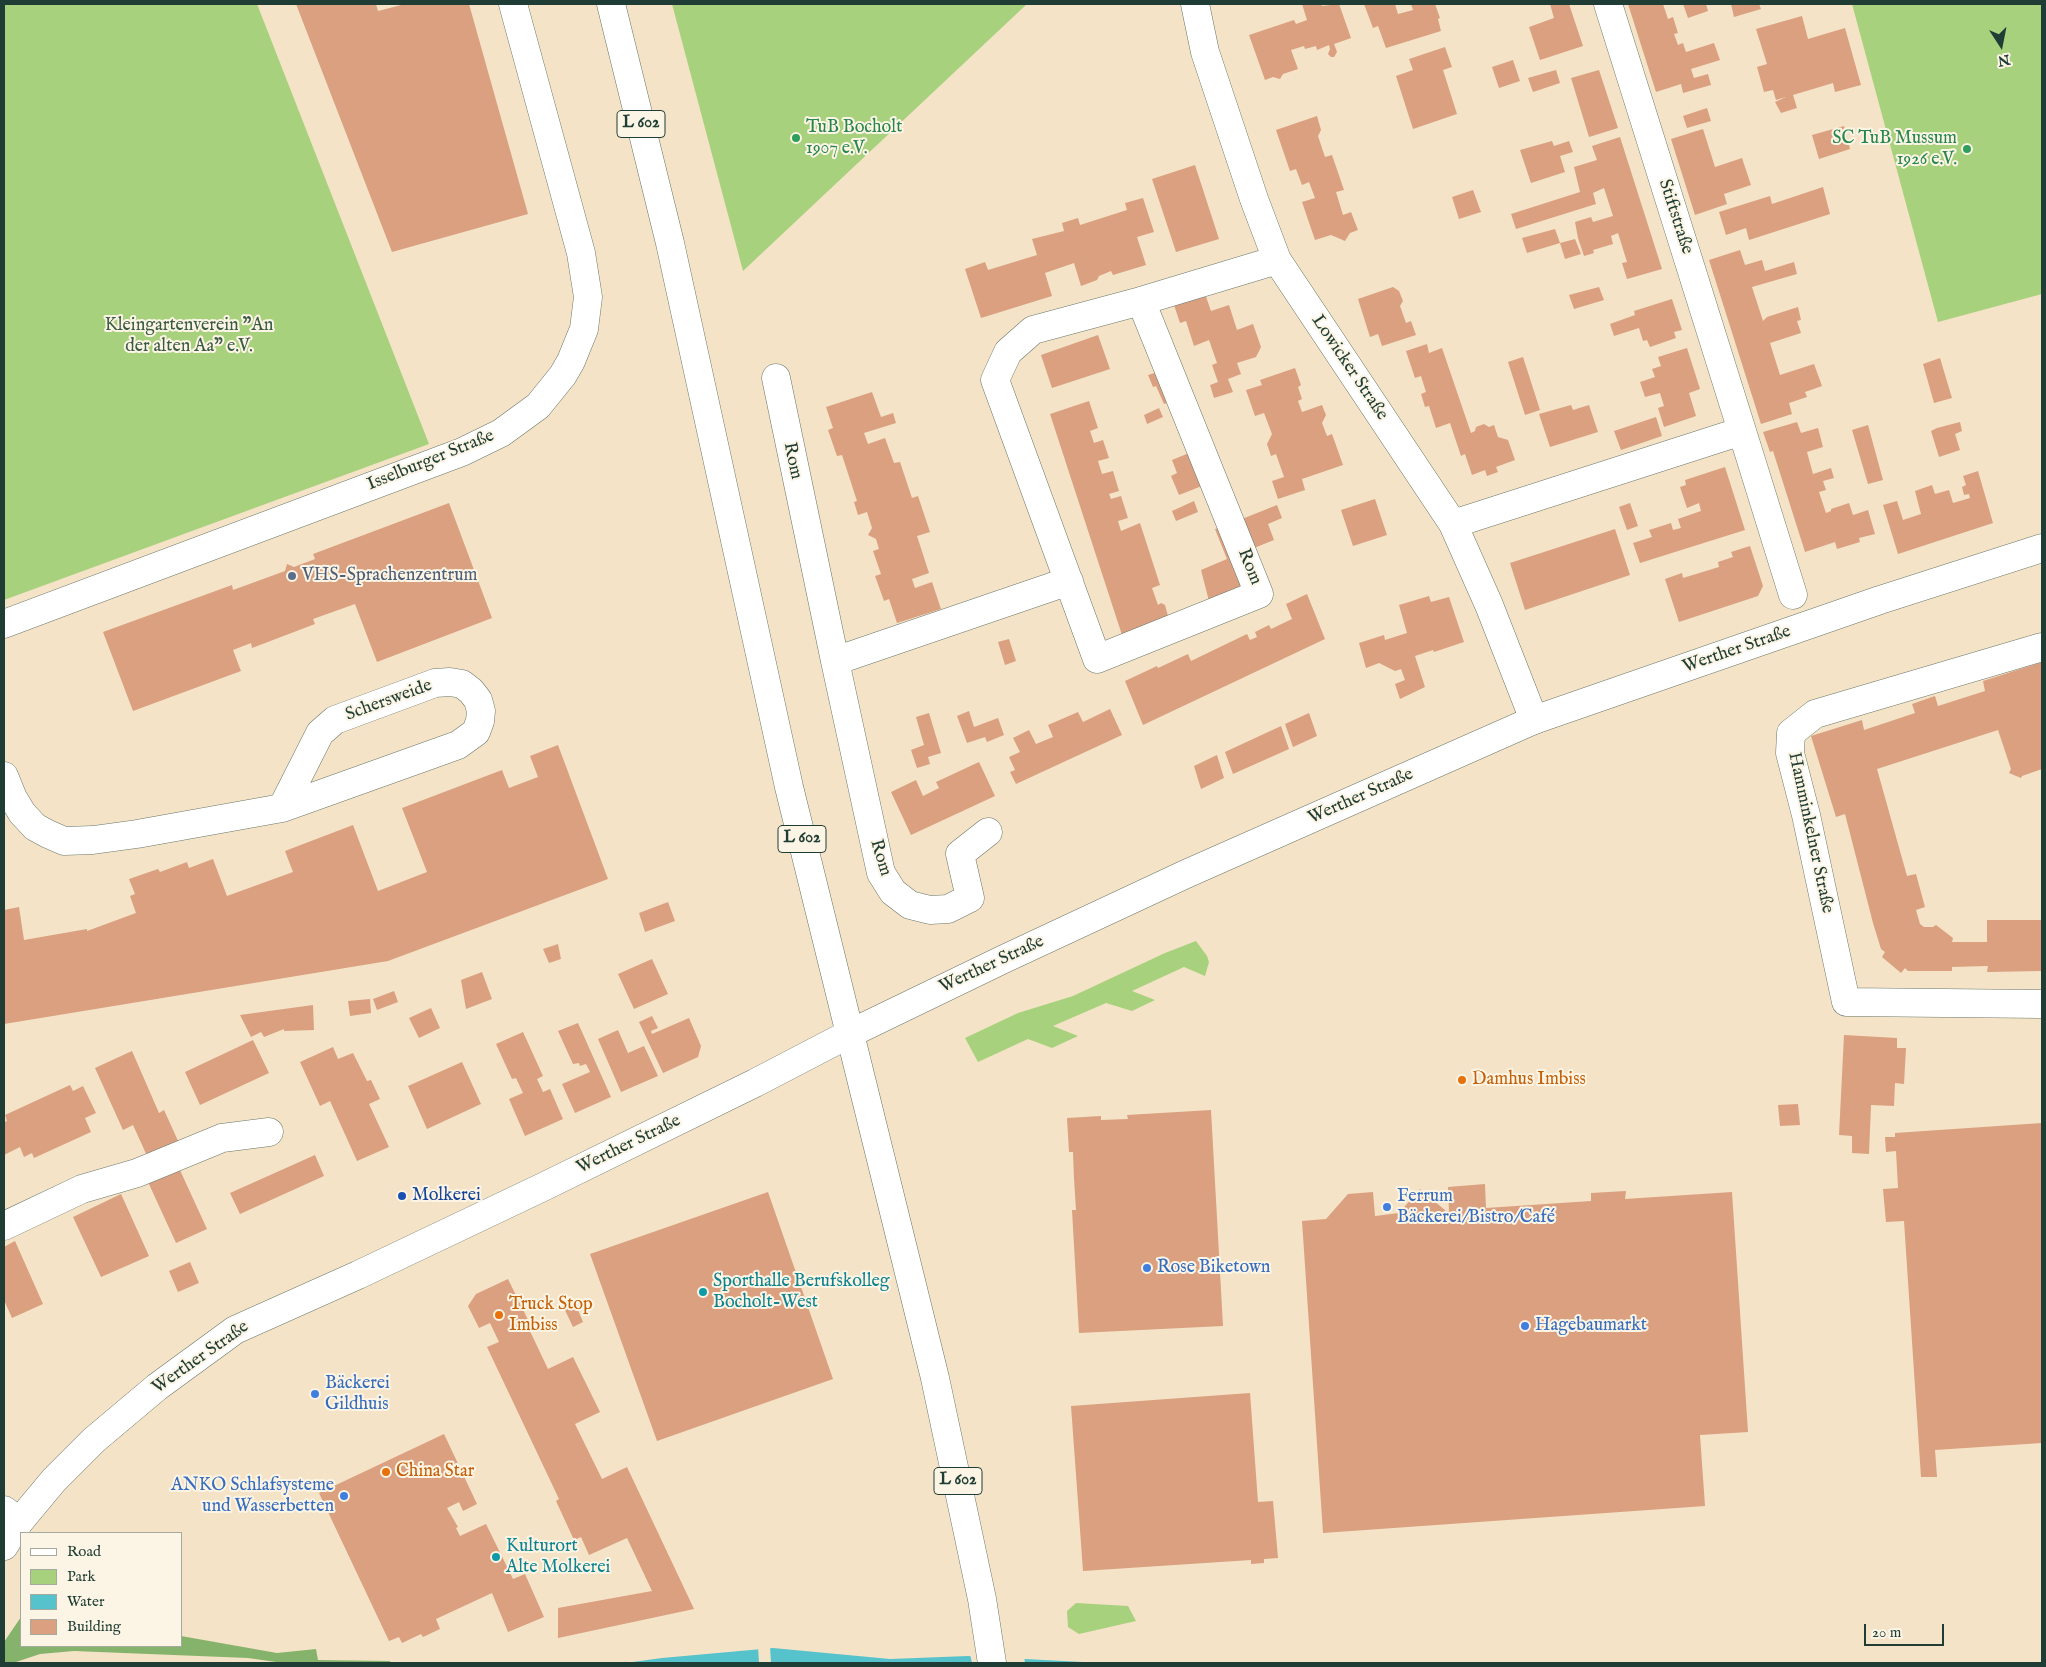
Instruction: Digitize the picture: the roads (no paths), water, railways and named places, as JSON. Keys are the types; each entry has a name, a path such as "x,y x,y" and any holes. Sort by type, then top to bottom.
{"street":[{"name":"Isselburger Straße","path":"4,624 462,452 501,433 538,406 563,375 571,360 584,329 588,297 581,253 513,4"},
{"name":"L 602","path":"611,4 670,243 722,473 789,787 931,1360 982,1599 992,1663"},
{"name":"Lowicker Straße","path":"1195,4 1211,69 1248,181 1277,260 1454,524 1489,605 1534,720"},
{"name":"Stiftstraße","path":"1608,4 1793,595"},
{"name":"Rom","path":"1142,301 1260,594 1097,659 995,380 1008,352 1033,330 1142,301 1277,260"},
{"name":"Rom","path":"776,378 881,873 893,892 910,905 930,910 948,909 970,898 960,854 988,832"},
{"path":"1454,524 1742,431"},
{"name":"Werther Straße","path":"4,1546 11,1516 54,1480 94,1440 157,1387 235,1330 358,1275 543,1188 755,1083 849,1034 1186,874 1534,720 1880,600 2042,548"},
{"path":"835,660 1069,582"},
{"name":"Hamminkelner Straße","path":"2042,647 1815,714 1791,734 1790,753 1806,815 1846,1002 2042,1004"},
{"name":"Schersweide","path":"4,776 13,798 35,826 64,841 92,840 137,834 282,808 458,745 476,732 481,710 478,700 472,691 462,684 450,682 435,683 335,720 320,733 282,808"},
{"path":"4,1226 82,1188 137,1173 222,1138 269,1132"}],"water":[{"path":"773,1648 890,1659 968,1656 1102,1663 625,1663"}],"place":[{"name":"TuB Bocholt 1907 e.V.","path":"796,138"},
{"name":"SC TuB Mussum 1926 e.V.","path":"1967,149"},
{"name":"VHS-Sprachenzentrum","path":"292,576"},
{"name":"Damhus Imbiss","path":"1462,1080"},
{"name":"Molkerei","path":"402,1196"},
{"name":"Ferrum Bäckerei/Bistro/Café","path":"1387,1207"},
{"name":"Rose Biketown","path":"1147,1268"},
{"name":"Sporthalle Berufskolleg Bocholt-West","path":"703,1292"},
{"name":"Truck Stop Imbiss","path":"499,1315"},
{"name":"Hagebaumarkt","path":"1525,1326"},
{"name":"Bäckerei Gildhuis","path":"315,1394"},
{"name":"China Star","path":"386,1472"},
{"name":"ANKO Schlafsysteme und Wasserbetten","path":"344,1496"},
{"name":"Kulturort Alte Molkerei","path":"496,1557"}],"park label":[{"name":"Kleingartenverein \"An der alten Aa\" e.V.","path":"189,336"}]}
